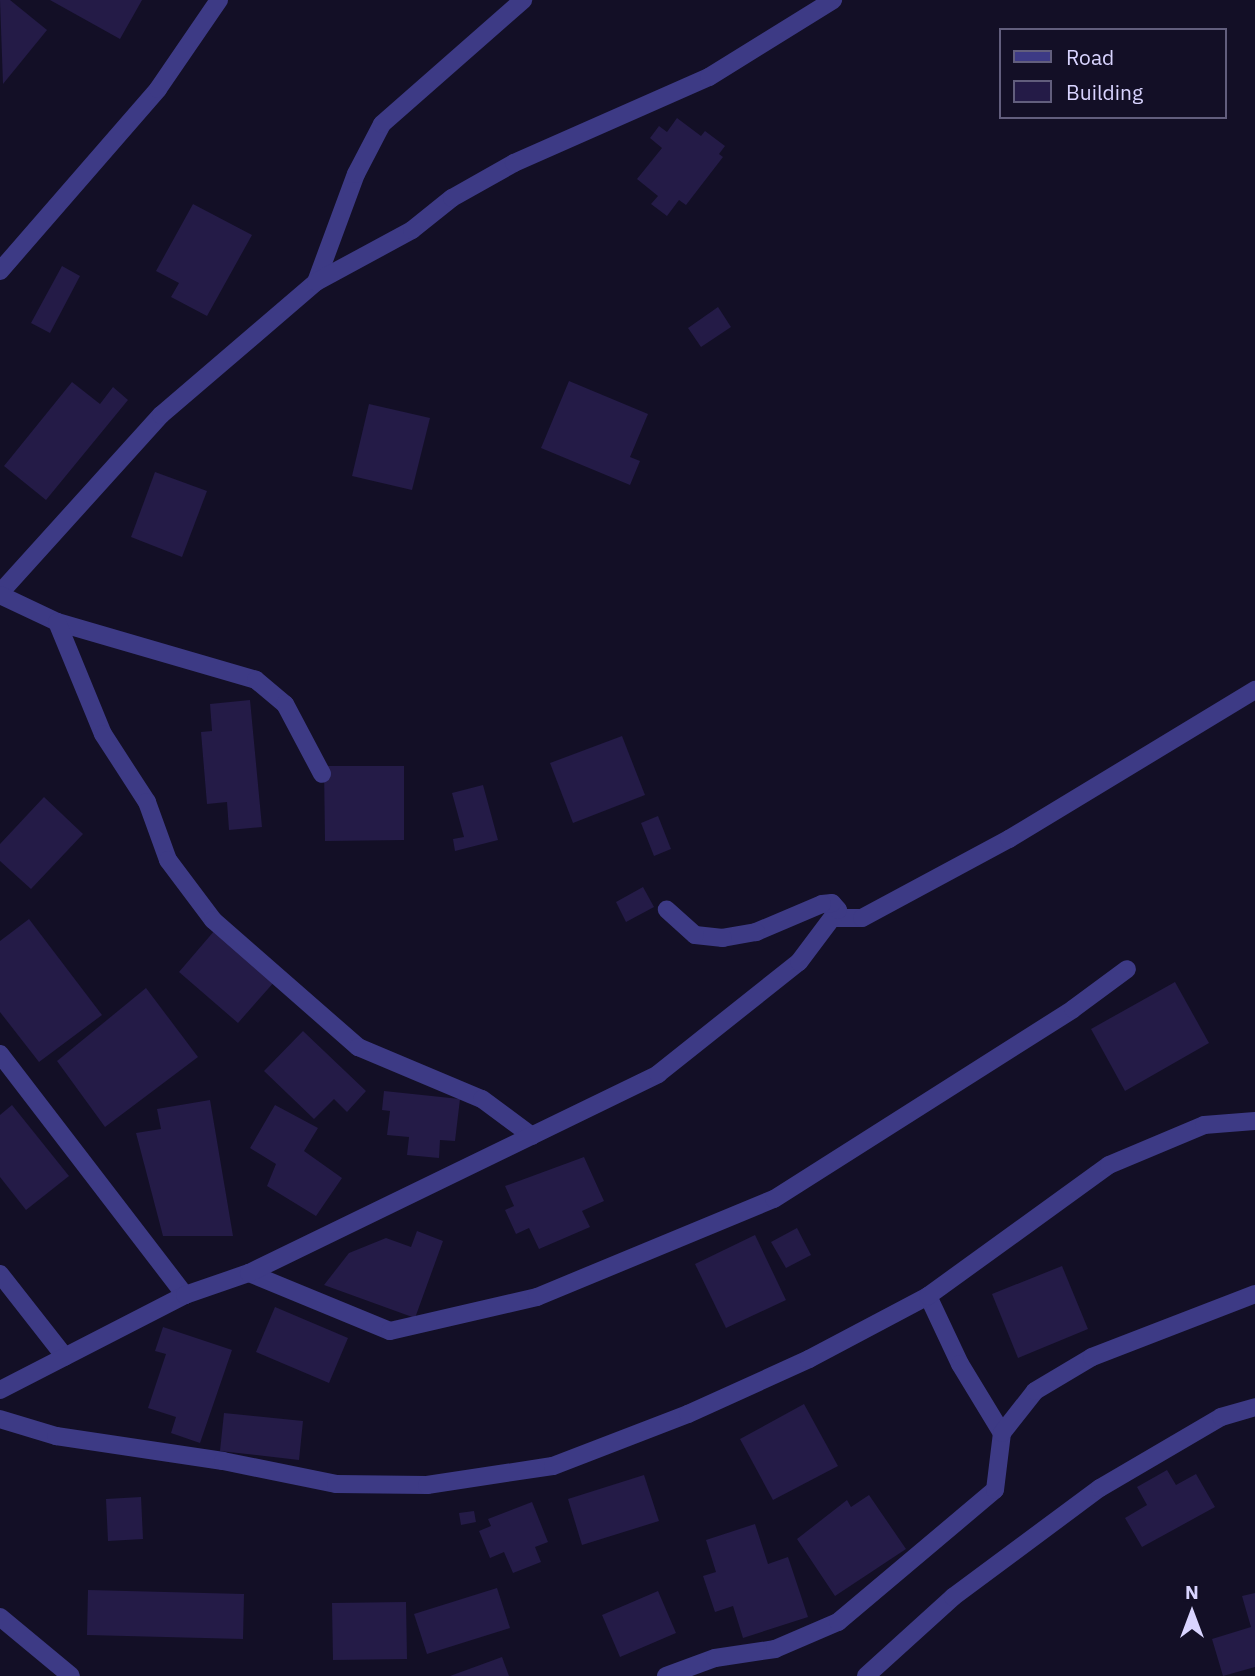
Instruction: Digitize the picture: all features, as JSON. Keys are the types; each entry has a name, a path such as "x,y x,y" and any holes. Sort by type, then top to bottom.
{"street":[{"path":"0,271 158,89 219,0"},
{"path":"316,282 356,174 382,124 523,0"},
{"path":"322,774 285,704 257,680 57,622 0,594 162,415 316,282 412,230 452,198 514,163 709,77 833,0"},
{"path":"57,622 103,734 147,802 169,860 213,920 358,1047 472,1094 533,1136"},
{"path":"835,918 862,918 1009,839 1255,690"},
{"path":"0,1390 185,1296 249,1273 658,1074 799,962 835,918 838,910 832,903 822,904 756,932 723,938 695,935 667,910"},
{"path":"249,1273 390,1331 537,1297 774,1199 1073,1009 1127,969"},
{"path":"0,1054 185,1296"},
{"path":"0,1419 56,1436 223,1461 336,1484 427,1485 553,1466 688,1414 809,1359 928,1296 1109,1165 1204,1125 1255,1121"},
{"path":"0,1273 65,1357"},
{"path":"666,1676 716,1658 775,1649 838,1622 995,1490 1002,1433 1035,1391 1092,1357 1255,1294"},
{"path":"928,1296 960,1364 1002,1433"},
{"path":"866,1676 953,1597 1100,1488 1221,1417 1255,1407"},
{"path":"0,1617 71,1676"}],"building":[{"path":"0,0 10,0 47,30 3,84"},
{"path":"50,0 142,0 120,39"},
{"path":"677,118 701,136 705,131 725,146 719,154 723,157 686,205 679,200 667,216 651,204 658,196 637,179 662,148 650,138 659,126 667,132"},
{"path":"193,204 252,235 207,316 171,297 179,283 156,271"},
{"path":"62,266 80,276 50,333 31,323"},
{"path":"718,307 731,327 701,347 688,328"},
{"path":"569,381 648,414 630,457 640,461 630,485 541,448"},
{"path":"72,382 100,404 113,387 128,400 46,500 4,466"},
{"path":"369,404 430,418 412,490 352,476"},
{"path":"155,472 207,491 182,557 131,537"},
{"path":"250,700 262,827 229,830 227,802 207,804 201,732 212,731 210,704"},
{"path":"622,736 645,795 573,823 550,763"},
{"path":"324,766 404,766 404,840 325,841"},
{"path":"483,785 498,840 455,851 453,839 464,837 452,793"},
{"path":"44,797 83,834 31,889 0,861 0,844"},
{"path":"658,816 671,849 654,856 641,823"},
{"path":"643,887 654,907 626,922 616,902"},
{"path":"29,919 102,1015 39,1062 0,1012 0,941"},
{"path":"215,930 275,981 238,1023 179,972"},
{"path":"1175,982 1209,1043 1125,1091 1091,1029"},
{"path":"146,988 198,1057 105,1127 57,1061"},
{"path":"303,1031 366,1091 347,1112 334,1099 314,1119 264,1071"},
{"path":"384,1091 460,1099 455,1141 440,1140 439,1158 407,1155 409,1137 387,1135 390,1111 382,1110"},
{"path":"210,1100 233,1236 163,1236 136,1133 161,1129 157,1109"},
{"path":"12,1105 69,1176 26,1210 0,1177 0,1115"},
{"path":"275,1105 318,1128 304,1151 342,1178 316,1216 267,1186 276,1164 250,1148"},
{"path":"584,1157 604,1201 582,1211 590,1227 539,1249 529,1228 516,1234 505,1210 514,1206 505,1186"},
{"path":"797,1228 811,1255 786,1268 771,1242"},
{"path":"417,1231 443,1241 415,1318 324,1285 349,1253 386,1238 411,1247"},
{"path":"755,1235 786,1300 726,1328 695,1264"},
{"path":"1062,1266 1088,1329 1018,1358 992,1294"},
{"path":"275,1307 348,1338 329,1383 256,1352"},
{"path":"163,1327 232,1350 200,1443 171,1433 176,1417 148,1408 166,1354 155,1351"},
{"path":"804,1404 838,1466 773,1500 740,1439"},
{"path":"224,1413 303,1421 299,1460 220,1451"},
{"path":"1167,1470 1176,1485 1196,1474 1215,1507 1142,1547 1125,1518 1147,1505 1137,1487"},
{"path":"644,1475 659,1521 582,1545 568,1499"},
{"path":"869,1495 906,1549 835,1596 797,1539 847,1500 851,1507"},
{"path":"141,1497 143,1539 108,1541 106,1499"},
{"path":"532,1502 548,1542 535,1547 541,1562 513,1573 504,1552 490,1558 479,1531 491,1526 488,1519"},
{"path":"474,1511 476,1522 461,1525 459,1513"},
{"path":"755,1524 768,1564 788,1557 808,1617 743,1638 733,1606 715,1612 703,1576 716,1572 706,1540"},
{"path":"497,1588 510,1628 427,1654 414,1614"},
{"path":"88,1590 244,1594 243,1639 87,1635"},
{"path":"658,1591 676,1633 620,1657 602,1615"},
{"path":"1255,1593 1255,1667 1223,1676 1212,1639 1251,1627 1242,1596"},
{"path":"406,1602 407,1659 333,1660 332,1603"},
{"path":"502,1657 509,1676 450,1676"}]}
